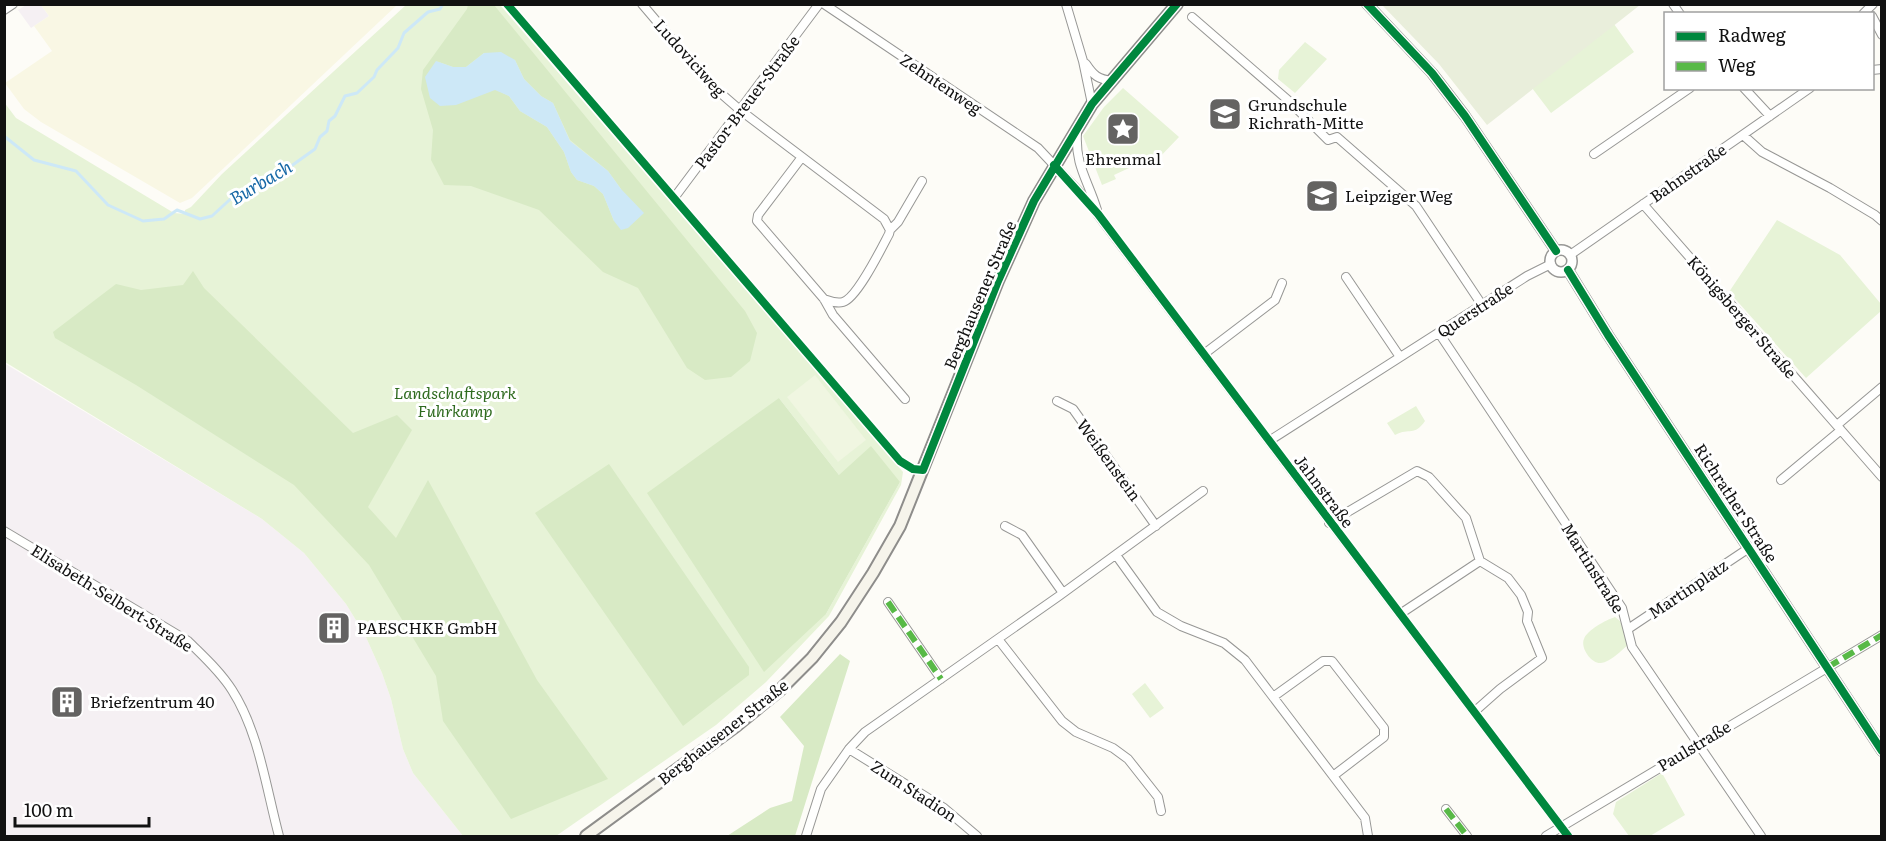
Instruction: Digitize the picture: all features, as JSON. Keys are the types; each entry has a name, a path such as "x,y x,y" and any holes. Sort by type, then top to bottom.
{"main road":[{"name":"Berghausener Straße","path":"586,837 736,726 780,690 812,658 841,622 900,526 1007,260 1034,201 1092,104 1177,4"}],"street":[{"path":"4,10 13,4"},
{"name":"Ludoviciweg","path":"642,4 710,84 740,110 884,219 890,230"},
{"name":"Pastor-Breuer-Straße","path":"674,198 819,4"},
{"name":"Zehntenweg","path":"824,4 1038,148 1054,165"},
{"path":"1066,4 1083,61 1092,104"},
{"path":"1367,4 1432,73 1452,99 1556,251"},
{"path":"1192,17 1289,101 1328,140 1337,137 1416,206 1482,305"},
{"path":"1874,22 1881,35"},
{"path":"1083,61 1098,79 1112,81"},
{"path":"1594,154 1687,90"},
{"path":"1746,90 1770,116"},
{"name":"Bahnstraße","path":"1570,255 1805,90"},
{"name":"Jahnstraße","path":"1077,130 1076,147 1079,164 1098,214"},
{"path":"1743,135 1762,152 1879,215"},
{"path":"802,157 759,215 757,221 905,399"},
{"name":"Jahnstraße","path":"1054,165 1098,214 1568,837"},
{"path":"824,299 837,303 846,301 856,290 890,230 898,222 922,181"},
{"name":"Königsberger Straße","path":"1643,204 1881,477"},
{"path":"1563,250 1570,255 1572,264 1568,270 1560,272 1551,264 1551,257 1556,251 1563,250"},
{"name":"Querstraße","path":"1269,441 1540,268 1551,264"},
{"name":"Richrather Straße","path":"1568,270 1608,335 1881,751"},
{"path":"1346,277 1400,357"},
{"path":"1204,354 1275,300 1282,283"},
{"name":"Martinstraße","path":"1439,333 1618,602 1632,647 1761,837"},
{"path":"1781,480 1881,387"},
{"name":"Weißenstein","path":"1057,401 1073,409 1156,526"},
{"name":"Jahnstraße","path":"1329,522 1417,471 1429,477 1466,518 1480,561"},
{"path":"806,837 820,789 849,749 865,732 1064,593 1203,491"},
{"path":"1005,526 1022,535 1064,593"},
{"name":"Elisabeth-Selbert-Straße","path":"4,531 188,641 211,663 239,702 256,748 279,837"},
{"name":"Martinplatz","path":"1628,629 1749,548"},
{"path":"1116,555 1157,612 1181,626 1224,643 1245,660 1365,818 1368,837"},
{"path":"1400,614 1480,561 1508,578 1521,595 1528,612 1527,621 1542,658 1500,689 1474,712"},
{"path":"888,602 941,679"},
{"name":"Paulstraße","path":"1561,826 1881,635"},
{"path":"998,639 1062,721 1076,732 1113,748 1128,759 1158,797 1161,811"},
{"path":"1273,697 1323,661 1332,661 1384,728 1384,737 1333,776"},
{"name":"Zum Stadion","path":"849,749 944,808 977,837"},
{"path":"1446,809 1467,837"},
{"path":"1546,837 1561,826"}],"shaded area":[{"path":"26,5 41,5 49,16 31,28 18,10"},
{"path":"41,5 397,5 192,198 180,203 41,122 24,109 5,83 52,51 34,26 49,16"},
{"path":"4,363 262,519 304,553 346,604 365,635 382,673 403,749 413,773 463,836 5,836"}],"green space":[{"name":"Landschaftspark Fuhrkamp","path":"406,5 500,5 903,472 901,485 829,616 766,682 716,725 556,836 463,836 413,773 403,749 382,673 365,635 346,604 304,553 262,519 5,362 4,102 16,118 174,213 185,214 185,210 191,207 222,174","holes":["779,398 839,475 900,482 826,614"]},
{"path":"468,5 494,5 745,311 757,333 750,361 731,377 705,380 687,368 638,288 603,272 539,210 471,186 444,185 431,160 433,130 421,89 423,70","holes":["484,53 515,60 524,79 541,96 553,103 570,140 608,171 621,189 614,221 603,194 594,186 577,180 571,172 564,152 547,127 520,111 509,96 436,61 453,67 466,67"]},
{"path":"1640,5 1487,125 1439,64 1383,6"},
{"path":"1614,24 1634,52 1551,113 1532,88"},
{"path":"1305,42 1327,59 1295,93 1278,79 1279,70"},
{"path":"1123,88 1179,137 1156,161 1144,166 1142,162 1114,175 1116,179 1102,185 1083,136 1104,107"},
{"path":"1777,220 1840,255 1881,304 1881,311 1806,378 1729,292"},
{"path":"193,271 204,288 353,433 397,415 412,430 368,507 396,538 428,480 537,680 608,779 511,819 443,721 436,676 369,565 294,485 136,385 55,338 53,332 116,284 141,290 183,285"},
{"path":"815,375 866,440 838,462 787,397"},
{"path":"779,398 839,475 871,446 900,482 826,614 764,672 647,493"},
{"path":"1416,406 1425,421 1418,429 1395,435 1387,423"},
{"path":"609,464 749,667 749,675 683,726 535,513"},
{"path":"1615,617 1620,621 1629,644 1608,660 1597,663 1585,650 1584,639 1593,629"},
{"path":"840,654 850,661 795,836 727,836 770,808 792,801 804,746 780,717"},
{"path":"1145,683 1164,708 1150,718 1132,694"},
{"path":"1662,773 1685,815 1650,836 1629,836 1613,814 1616,802"}],"water":[{"path":"501,52 515,60 524,79 541,96 553,103 570,141 608,171 621,189 644,213 628,228 621,230 614,221 603,194 594,186 577,180 571,172 564,152 547,127 520,111 509,96 495,90 456,105 440,106 430,98 425,77 436,61 453,67 466,67 484,53"}],"waterway":[{"name":"Burbach","path":"4,136 34,160 76,171 108,205 143,221 164,219 177,210 200,219 212,216 237,193 287,169 315,149 345,96 357,93 398,48 404,33 428,12 440,9 443,4"}],"marked path":[{"path":"888,602 941,679"},
{"path":"1828,667 1882,635"},
{"path":"1446,809 1467,836"}],"cycle path":[{"path":"507,4 900,461 913,469 923,470 998,281 1034,201 1092,104 1177,4"},
{"path":"1367,4 1432,73 1465,116 1556,251"},
{"path":"1054,165 1098,214 1568,836"},
{"path":"1568,270 1608,335 1882,751"}],"place":[{"name":"Grundschule Richrath-Mitte","path":"1225,114"},
{"name":"Ehrenmal","path":"1123,129"},
{"name":"Leipziger Weg","path":"1322,196"},
{"name":"PAESCHKE GmbH","path":"334,628"},
{"name":"Briefzentrum 40","path":"67,702"}]}
